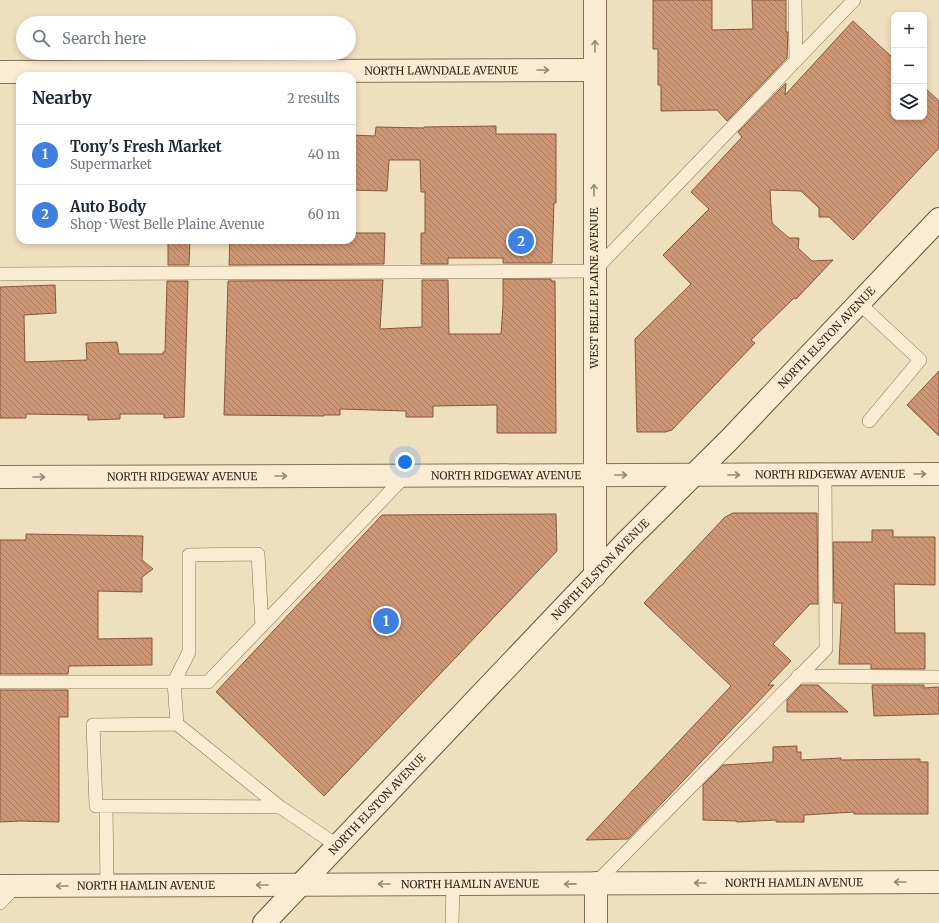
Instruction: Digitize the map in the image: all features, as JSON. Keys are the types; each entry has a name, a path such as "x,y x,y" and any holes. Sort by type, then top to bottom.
{"street":[{"name":"WEST BELLE PLAINE AVENUE","path":"595,0 595,576"},
{"name":"NORTH LAWNDALE AVENUE","path":"0,72 594,70"},
{"name":"NORTH ELSTON AVENUE","path":"264,923 626,542 730,439 939,219"},
{"name":"NORTH RIDGEWAY AVENUE","path":"0,477 939,474"},
{"name":"NORTH HAMLIN AVENUE","path":"8,886 939,882"},
{"path":"596,883 596,923"}],"lane":[{"path":"795,0 796,61"},
{"path":"0,274 594,271 854,0"},
{"path":"859,303 920,360 869,421"},
{"path":"596,883 826,649 825,474"},
{"path":"0,682 208,682 406,475"},
{"path":"176,724 174,682 189,652 189,555 258,554 262,626"},
{"path":"798,676 939,677"},
{"path":"280,807 96,806 93,725 176,724 280,807 338,846"},
{"path":"106,806 106,886"},
{"path":"452,923 453,884"},
{"path":"0,903 8,886"}],"building":[{"path":"653,0 712,0 712,30 753,29 752,0 786,0 786,32 788,32 787,58 727,121 717,110 661,111 661,85 658,85 658,49 653,49"},
{"path":"853,21 891,56 891,120 927,120 927,90 939,101 939,148 853,240 829,217 819,217 819,208 801,191 770,190 772,223 789,238 799,238 798,248 812,261 833,260 796,299 794,298 751,340 755,343 672,430 665,432 637,432 635,339 691,284 663,255 709,209 691,192 742,137 738,132 786,83 785,95"},
{"path":"496,126 496,134 556,134 556,203 554,203 552,263 503,263 503,258 448,258 448,264 421,264 421,233 425,233 425,192 421,192 420,160 389,160 387,191 356,190 356,135 375,136 376,127"},
{"path":"356,233 385,233 384,264 229,265 230,244 356,244"},
{"path":"168,244 190,244 189,265 168,265"},
{"path":"503,279 551,279 551,281 555,281 556,433 497,433 497,405 433,406 433,417 406,417 406,411 340,409 340,415 324,416 224,415 228,281 383,280 380,329 422,327 422,280 448,280 449,334 501,334"},
{"path":"167,281 188,281 184,417 164,418 164,414 120,414 120,419 88,420 88,415 26,414 26,418 0,418 0,287 55,285 56,313 24,315 25,362 87,360 86,343 117,342 119,354 163,354 163,352 165,352"},
{"path":"939,371 939,436 907,405"},
{"path":"733,513 817,513 818,604 810,604 773,644 791,661 768,685 774,685 628,839 586,840 731,686 644,603 725,517"},
{"path":"556,514 557,551 324,796 216,692 382,515"},
{"path":"872,530 893,530 893,537 935,537 935,585 894,584 895,633 925,633 925,669 871,669 871,664 839,664 842,603 834,603 833,542 872,542"},
{"path":"26,534 143,536 142,560 153,569 142,577 142,592 98,591 98,639 152,638 152,665 69,666 68,674 0,674 0,540 26,540"},
{"path":"801,685 818,685 848,712 787,712 787,700"},
{"path":"872,685 924,685 924,688 939,687 939,714 874,716"},
{"path":"0,690 68,690 68,717 59,717 59,822 0,822"},
{"path":"797,746 797,752 801,752 801,760 841,758 841,760 920,759 920,762 928,762 928,814 854,814 854,812 804,815 804,822 776,822 776,820 737,822 703,820 703,785 723,765 773,762 773,747"}],"place":[{"name":"Auto Body","path":"521,241"},
{"name":"Tony's Fresh Market","path":"386,621"}]}
